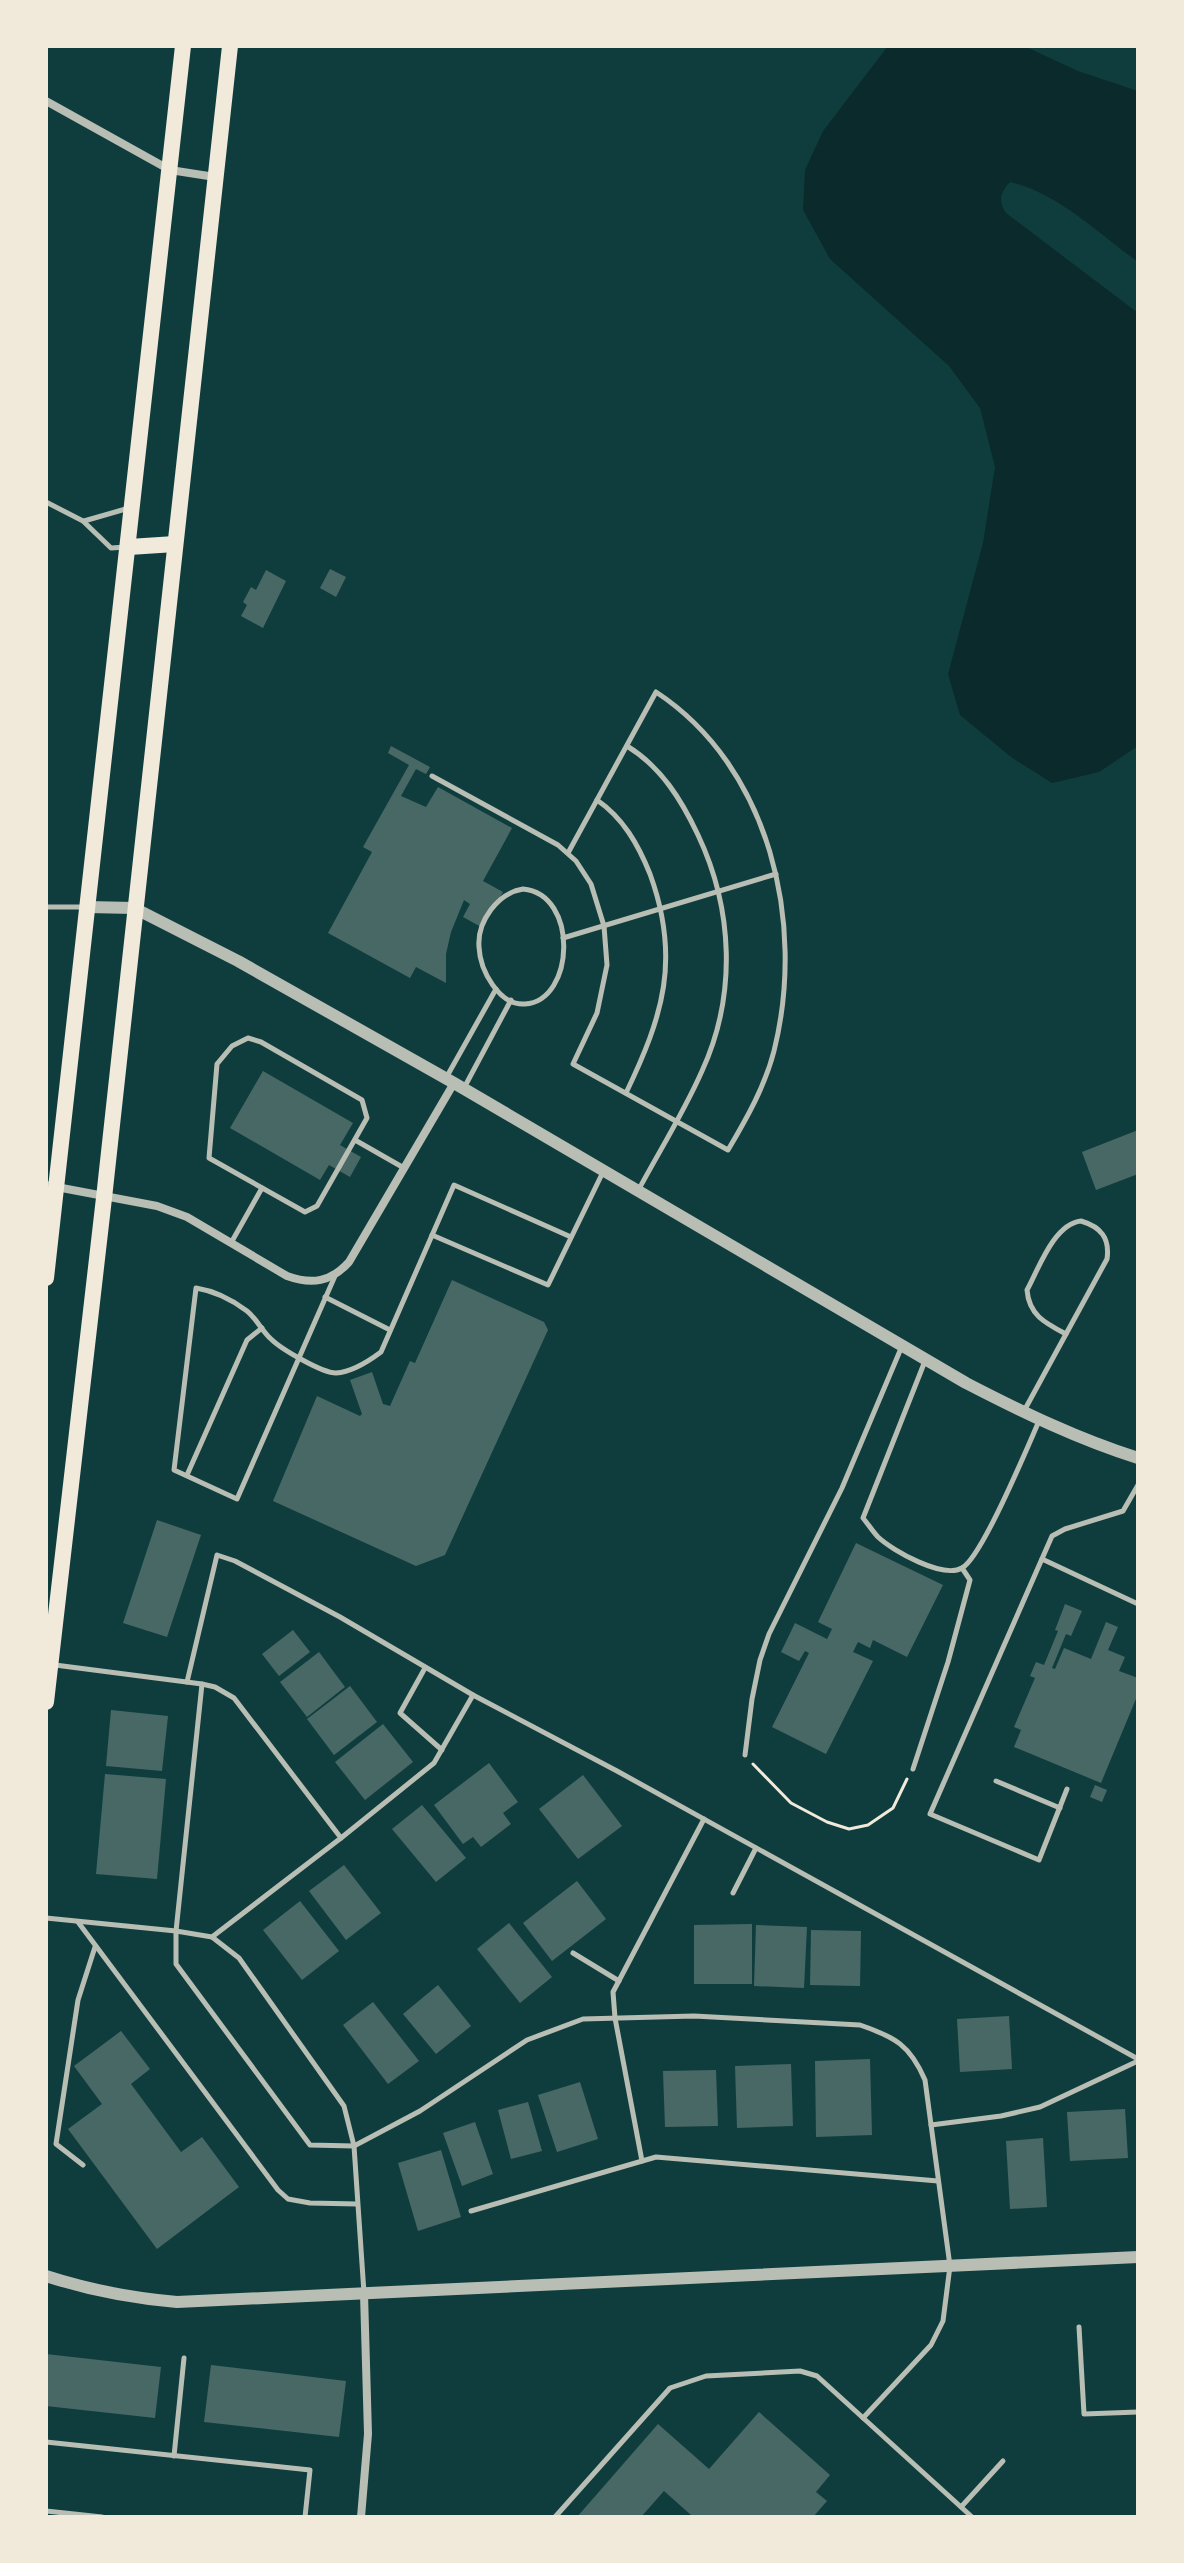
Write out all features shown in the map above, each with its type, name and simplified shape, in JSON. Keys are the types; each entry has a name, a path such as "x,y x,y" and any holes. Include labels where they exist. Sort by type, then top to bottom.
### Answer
{"main road":[{"path":"46,1278 51,1187 129,547 183,46"},
{"path":"46,1702 54,1571 104,1198 230,46"},
{"path":"129,547 175,544"}],"street":[{"path":"46,101 170,170 215,177"},
{"path":"87,907 134,908 238,961 1023,1413 1097,1445 1138,1458"},
{"path":"51,1187 157,1206 187,1217 287,1276 303,1281 319,1281 336,1274 349,1262 454,1083"},
{"path":"46,2276 86,2289 177,2302 1138,2257"},
{"path":"361,2517 368,2434 364,2294"}],"lane":[{"path":"46,502 83,521 111,548 129,547"},
{"path":"83,521 132,507"},
{"path":"432,776 558,845 568,853 591,884 604,926 607,965 597,1013 573,1064 728,1150 763,1082 773,1052 784,989 786,956 776,874 770,847 753,808 715,743 693,720 656,692 568,853"},
{"path":"627,746 660,772 678,797 703,845 716,875 727,943 725,993 712,1045 702,1071 638,1191"},
{"path":"597,800 611,810 637,844 655,887 667,952 659,1012 647,1051 626,1093"},
{"path":"563,938 776,874"},
{"path":"523,889 532,890 547,899 563,927 563,938 562,964 549,991 537,1001 523,1005 496,989 481,961 478,946 490,911 502,896 523,889"},
{"path":"46,907 87,907"},
{"path":"454,1083 496,989"},
{"path":"454,1083 511,1000"},
{"path":"248,1038 261,1042 362,1100 367,1118 317,1206 305,1212 262,1188 209,1158 217,1064 232,1046 248,1038"},
{"path":"355,1140 404,1168"},
{"path":"432,1235 548,1285 604,1172"},
{"path":"336,1274 325,1297 299,1358 237,1499 174,1470 196,1288 215,1291 249,1312 272,1340 299,1358 332,1373 339,1373 367,1362 381,1352 454,1185 571,1237"},
{"path":"231,1243 262,1188"},
{"path":"1023,1413 1107,1259 1109,1248 1102,1232 1081,1221 1068,1225 1057,1236 1027,1290 1038,1318 1066,1334"},
{"path":"325,1297 390,1330"},
{"path":"187,1475 247,1340 262,1328"},
{"path":"745,1755 752,1699 769,1634 842,1488 902,1345"},
{"path":"926,1359 863,1518 879,1537 898,1552 941,1571 962,1568 993,1521 1039,1420"},
{"path":"1067,1789 1039,1860 930,1814 1052,1536 1123,1511 1138,1485"},
{"path":"187,1682 217,1555 235,1561 340,1617 473,1695 704,1819 1138,2060"},
{"path":"1042,1559 1138,1604"},
{"path":"913,1769 948,1662 970,1580 962,1568"},
{"path":"50,1664 202,1684 215,1687 234,1698 341,1838"},
{"path":"425,1668 400,1713 442,1750"},
{"path":"202,1684 176,1931 176,1964 310,2145 354,2146 420,2111 527,2040 583,2019 694,2016 860,2025 902,2044 915,2058 925,2080 950,2266 943,2321 931,2345 863,2418"},
{"path":"212,1937 434,1763 473,1695"},
{"path":"996,1781 1060,1808"},
{"path":"642,2161 615,2018 613,1992 704,1819"},
{"path":"733,1893 756,1848"},
{"path":"46,1918 212,1937 239,1958 344,2106 354,2146 364,2294"},
{"path":"77,1921 278,2190 288,2199 310,2203 357,2204"},
{"path":"83,2165 56,2144 78,2000 96,1946"},
{"path":"573,1953 619,1981"},
{"path":"931,2125 1001,2116 1040,2107 1138,2060"},
{"path":"471,2211 656,2157 938,2181"},
{"path":"1079,2327 1084,2414 1138,2412"},
{"path":"174,2456 184,2358"},
{"path":"555,2517 670,2388 706,2376 800,2371 817,2376 972,2517"},
{"path":"46,2442 310,2470 305,2517"},
{"path":"961,2507 1003,2461"},
{"path":"46,2511 102,2517"}],"path":[{"path":"745,1755 791,1803 827,1822 849,1829 868,1825 893,1808 913,1769"}],"water":[{"path":"888,46 1024,46 1078,71 1138,91 1138,262 1044,194 1010,182 1001,197 1006,213 1138,313 1138,746 1099,772 1052,783 1011,757 960,715 948,674 983,543 995,467 980,408 949,366 830,259 803,210 805,170 823,131"}],"building":[{"path":"330,569 346,577 336,597 320,588"},
{"path":"266,570 286,581 263,628 241,616 247,605 243,602 251,587 256,590"},
{"path":"391,746 430,767 426,774 416,769 401,796 426,807 438,787 512,828 483,881 503,892 483,928 463,917 470,904 464,900 446,954 446,983 416,967 410,978 328,933 372,852 363,847 409,765 388,753"},
{"path":"263,1071 353,1123 340,1145 361,1157 350,1177 329,1165 320,1180 230,1128"},
{"path":"1138,1130 1138,1174 1096,1190 1082,1152"},
{"path":"452,1280 544,1322 548,1330 445,1555 416,1566 273,1501 317,1396 360,1416 362,1414 350,1380 372,1372 383,1404 390,1406 410,1361 415,1363"},
{"path":"157,1520 201,1535 167,1637 123,1623"},
{"path":"856,1543 943,1585 907,1657 873,1640 870,1648 858,1642 853,1652 873,1661 826,1754 772,1727 809,1653 805,1651 799,1661 781,1652 795,1623 827,1639 832,1629 818,1622"},
{"path":"1065,1604 1082,1611 1071,1636 1066,1634 1052,1668 1055,1669 1064,1648 1091,1659 1106,1622 1118,1627 1108,1650 1125,1657 1119,1671 1138,1678 1138,1694 1101,1783 1014,1747 1021,1730 1014,1727 1035,1678 1030,1676 1036,1662 1044,1665"},
{"path":"293,1630 310,1652 279,1676 262,1654"},
{"path":"319,1652 345,1687 307,1717 280,1682"},
{"path":"350,1686 377,1722 334,1755 307,1719"},
{"path":"111,1710 168,1716 162,1771 106,1766"},
{"path":"383,1724 413,1762 365,1800 335,1762"},
{"path":"489,1763 518,1802 503,1813 511,1824 481,1847 473,1837 463,1844 434,1805"},
{"path":"105,1774 166,1779 157,1879 96,1874"},
{"path":"583,1775 622,1826 578,1859 539,1809"},
{"path":"1095,1785 1107,1790 1102,1802 1090,1797"},
{"path":"422,1805 466,1858 436,1882 392,1829"},
{"path":"344,1865 381,1913 346,1940 309,1891"},
{"path":"577,1881 606,1919 552,1961 523,1923"},
{"path":"300,1901 339,1951 302,1980 263,1930"},
{"path":"509,1923 552,1977 520,2003 477,1949"},
{"path":"752,1924 752,1984 694,1984 694,1925"},
{"path":"756,1925 807,1927 804,1988 754,1986"},
{"path":"811,1930 861,1931 860,1986 810,1985"},
{"path":"438,1985 471,2026 436,2054 403,2014"},
{"path":"373,2002 419,2061 388,2084 343,2025"},
{"path":"1009,2016 1012,2069 960,2072 957,2019"},
{"path":"121,2031 150,2069 131,2084 181,2152 202,2137 239,2187 157,2249 68,2129 102,2104 74,2066"},
{"path":"870,2059 872,2135 816,2137 815,2061"},
{"path":"791,2064 793,2126 737,2128 735,2066"},
{"path":"716,2070 718,2126 665,2127 663,2071"},
{"path":"580,2082 598,2139 557,2152 538,2095"},
{"path":"528,2102 542,2151 511,2159 498,2110"},
{"path":"1125,2109 1128,2158 1070,2161 1067,2112"},
{"path":"475,2122 493,2174 462,2186 443,2133"},
{"path":"1043,2138 1047,2207 1010,2209 1006,2141"},
{"path":"441,2150 461,2217 418,2231 398,2163"},
{"path":"46,2354 161,2367 155,2418 46,2406"},
{"path":"211,2365 346,2381 339,2437 204,2422"},
{"path":"759,2412 830,2475 816,2492 827,2501 813,2517 689,2517 691,2515 664,2491 641,2517 577,2517 658,2424 709,2469"}]}
